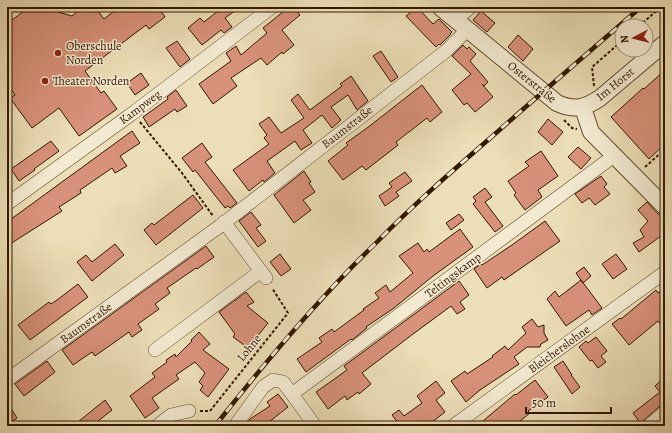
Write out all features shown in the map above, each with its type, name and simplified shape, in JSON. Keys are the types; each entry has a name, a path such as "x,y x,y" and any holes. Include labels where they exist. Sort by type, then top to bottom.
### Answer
{"street":[{"name":"Kampweg","path":"7,204 133,113 272,7"},
{"name":"Osterstraße","path":"440,7 556,103 569,108 583,108"},
{"name":"Baumstraße","path":"7,380 222,224 446,51 471,7"},
{"name":"Im Horst","path":"583,108 600,98 665,43"},
{"path":"583,108 591,132 665,207"},
{"name":"Teltingskamp","path":"292,394 607,161 613,154"},
{"path":"155,350 263,275 222,224"},
{"name":"Bleicherslohne","path":"453,426 665,272"},
{"path":"235,426 264,387 273,380 283,382 315,426"},
{"path":"158,426 171,415 189,411"},
{"path":"649,426 665,412"}],"path":[{"path":"648,18 661,7"},
{"path":"600,98 594,89 592,67 614,48"},
{"path":"133,113 222,224"},
{"path":"645,167 665,149"},
{"name":"Lohne","path":"189,411 210,411 288,313 263,275"}],"building":[{"name":"Oberschule Norden","path":"29,7 56,7 55,11 72,16 82,7 95,7 104,19 119,7 158,7 165,17 149,29 146,25 85,71 101,93 104,91 117,109 79,136 59,108 32,128 10,98 15,95 7,83 7,24"},
{"path":"223,7 240,7 225,18 232,27 224,33 221,30 202,45 188,28 200,18 204,22"},
{"path":"281,7 294,7 300,15 282,30 294,45 283,54 282,52 267,65 261,58 231,78 237,86 213,104 199,84 231,61 226,53 236,46 241,55 267,33 263,28 284,11"},
{"path":"417,7 433,24 439,19 452,32 440,45 439,44 436,47 406,16"},
{"path":"481,11 495,23 487,32 473,20"},
{"path":"518,35 533,49 523,61 508,47"},
{"path":"177,41 190,59 180,67 166,48"},
{"path":"463,45 467,49 469,47 476,54 470,61 488,82 484,86 482,84 493,97 475,112 467,103 464,105 452,90 471,74 452,56"},
{"path":"381,51 398,77 391,82 373,56"},
{"path":"665,70 665,144 649,159 611,117"},
{"path":"141,73 149,85 135,95 127,83"},
{"path":"351,76 368,101 357,110 348,95 331,107 341,120 332,128 322,115 303,130 312,143 301,150 295,141 267,161 275,173 249,191 233,170 269,144 264,138 267,135 259,124 269,117 281,133 304,118 291,100 298,94 310,110 342,86 340,84"},
{"path":"422,85 442,112 430,122 427,118 396,142 398,145 366,170 362,166 343,180 328,161 348,145 346,143"},
{"path":"176,90 187,106 177,112 175,109 149,127 143,117 168,99 167,97"},
{"path":"548,119 563,132 552,145 538,132"},
{"path":"132,131 140,143 120,156 127,166 115,173 112,168 80,190 81,193 59,207 62,211 7,246 7,222"},
{"path":"51,141 59,151 19,181 11,169"},
{"path":"202,143 212,157 205,162 237,203 230,208 228,206 225,208 195,170 193,172 182,158"},
{"path":"578,147 591,158 581,169 568,157"},
{"path":"541,151 558,176 538,190 542,197 525,210 514,195 516,193 508,181 529,166 525,162"},
{"path":"304,171 315,192 303,200 311,210 294,223 274,195"},
{"path":"405,172 412,181 396,192 399,196 385,206 379,196 392,187 389,183"},
{"path":"601,176 607,184 604,187 610,194 595,205 589,198 582,203 575,194"},
{"path":"485,188 492,197 485,202 503,226 495,232 473,204 476,201 473,197"},
{"path":"193,195 203,208 156,245 144,230 152,223 154,225"},
{"path":"647,202 658,214 665,218 665,233 639,252 633,243 644,237 640,230 648,221 638,210"},
{"path":"251,212 261,225 256,228 266,241 258,247 239,221"},
{"path":"459,214 464,220 451,230 446,223"},
{"path":"545,221 560,241 504,280 502,277 487,288 474,269 512,245"},
{"path":"460,229 473,247 433,276 394,308 366,327 367,328 352,340 351,339 306,372 297,359 322,342 319,338 332,329 334,332 364,310 363,309 379,298 375,293 386,285 390,292 413,273 399,256 418,243 424,252 427,249 429,252"},
{"path":"115,244 124,255 92,281 77,262 86,255 92,262"},
{"path":"206,246 214,257 167,288 170,293 155,304 159,309 138,324 142,330 132,337 129,332 95,356 92,352 73,365 62,350"},
{"path":"280,254 291,269 281,276 270,262"},
{"path":"616,254 627,269 613,279 602,264"},
{"path":"584,267 591,276 583,283 576,273"},
{"path":"581,280 602,308 592,315 589,310 566,326 547,299 555,291 559,297"},
{"path":"459,281 469,295 460,302 465,309 457,314 451,306 362,373 371,384 359,394 358,392 347,400 345,396 328,409 316,392 347,370 344,366"},
{"path":"78,284 88,297 30,340 18,325 49,302 51,304"},
{"path":"665,288 665,330 658,321 629,345 612,324 620,318 621,319 656,290 658,293"},
{"path":"246,292 254,302 247,306 268,323 248,348 233,337 235,334 219,312"},
{"path":"532,319 538,327 544,325 544,333 548,340 541,344 540,347 527,347 514,357 519,364 480,390 466,402 451,381 465,371 467,374 493,357 492,356 505,346 508,350 526,333 522,327"},
{"path":"199,332 210,344 203,350 229,369 208,397 200,390 203,386 199,382 205,373 195,362 176,375 179,379 152,398 159,408 145,418 130,396 155,377 152,373 175,354 176,357"},
{"path":"596,337 607,351 601,356 606,362 598,368 592,360 590,361 579,347 586,341 588,343"},
{"path":"47,361 55,372 24,396 15,384"},
{"path":"563,361 580,387 572,394 554,367"},
{"path":"665,377 665,404 660,406 641,424 633,413 660,392 655,386"},
{"path":"535,380 548,397 528,411 530,413 514,426 477,426 515,394 516,395"},
{"path":"436,381 445,393 436,400 445,412 427,426 403,426 400,422 398,423 392,415 399,410 404,416 422,403 417,396"},
{"path":"278,394 288,407 264,426 245,426 250,419 270,406 267,402"},
{"path":"105,400 112,410 92,426 73,426"},
{"path":"7,402 17,418 7,424"}],"railway":[{"path":"215,426 273,354 313,308 390,229 445,177 641,7"}],"place":[{"name":"Oberschule Norden","path":"58,53"},
{"name":"Theater Norden","path":"45,81"}]}
